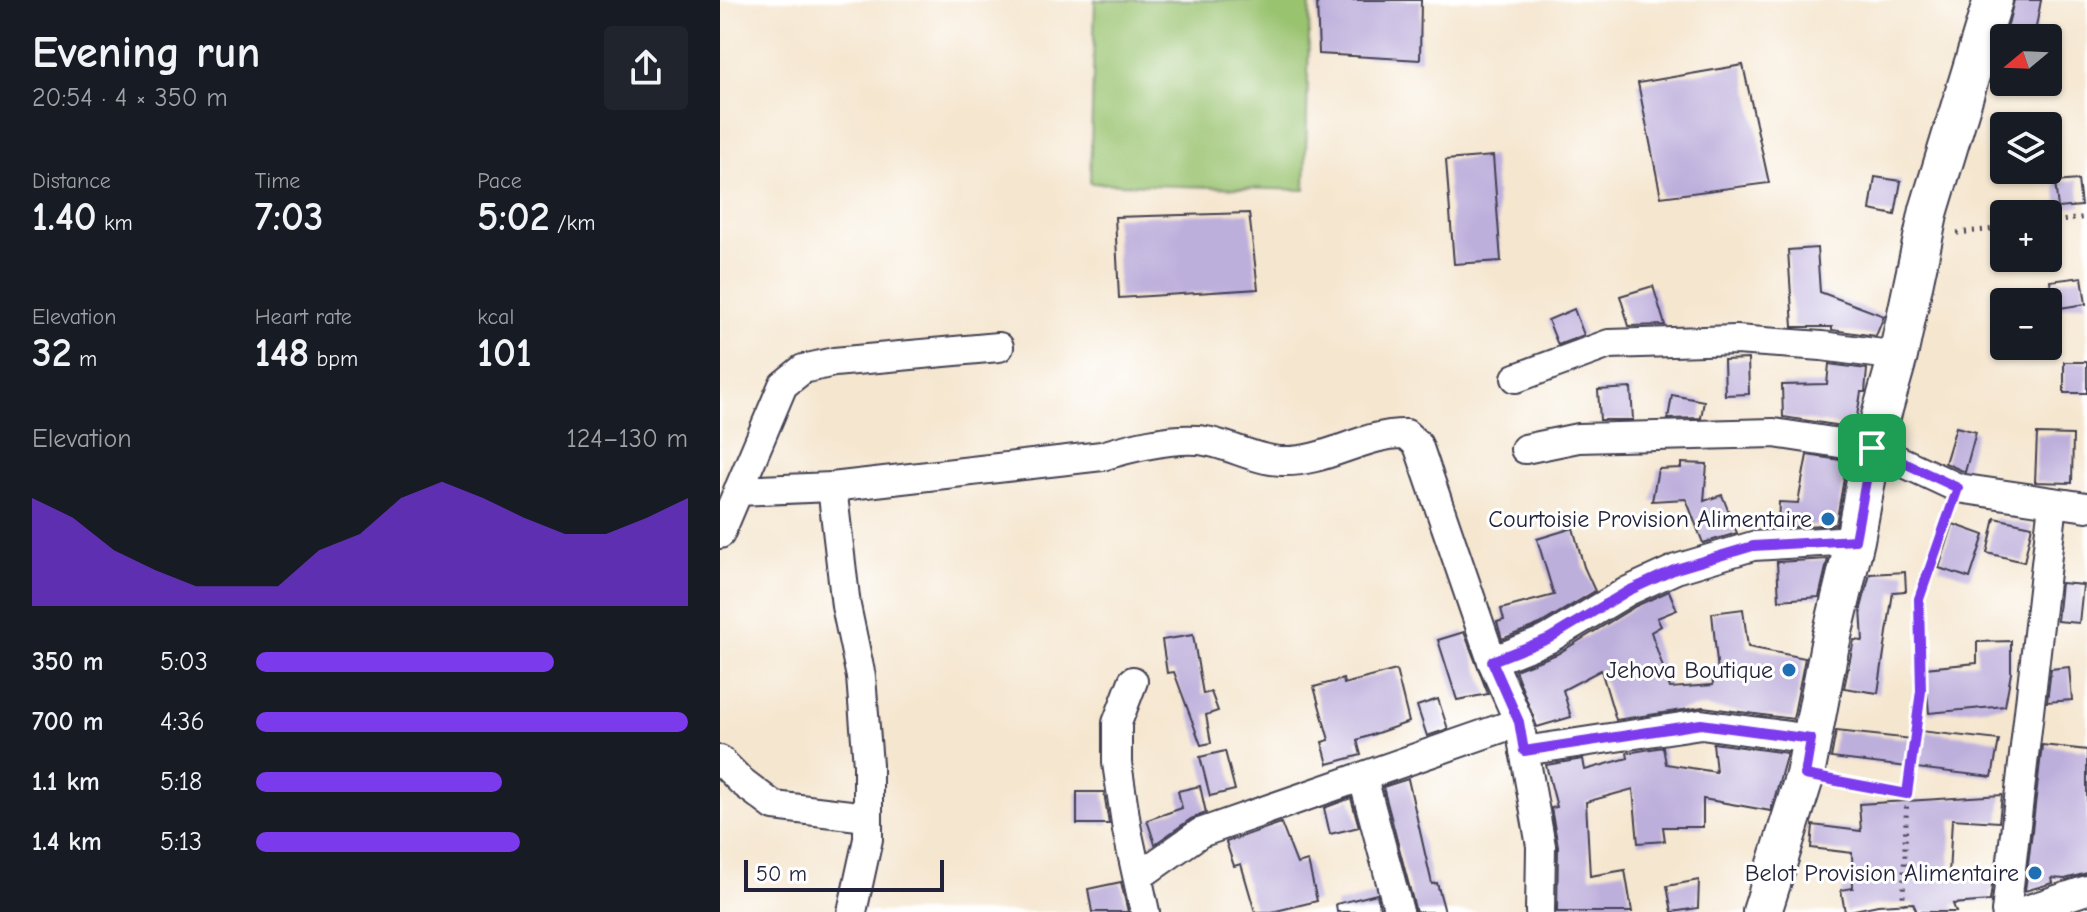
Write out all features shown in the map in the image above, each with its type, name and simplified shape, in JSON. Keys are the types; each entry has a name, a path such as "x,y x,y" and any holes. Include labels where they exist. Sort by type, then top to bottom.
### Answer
{"street":[{"path":"1762,912 1808,757 1872,448 1898,356 1929,210 1993,0"},
{"path":"1516,378 1609,344 1736,340 1822,346 1898,356"},
{"path":"720,534 783,385 803,369 834,362 999,347"},
{"path":"1525,449 1578,438 1774,433 1872,448 1958,488 2087,507"},
{"path":"738,491 832,487 1102,456 1134,446 1199,440 1281,461 1323,457 1387,434 1406,434 1418,445 1492,661 1519,722 1541,846 1540,912"},
{"path":"832,487 846,606 861,677 868,765 868,839 852,912"},
{"path":"2006,912 2053,503"},
{"path":"1492,661 1548,639 1628,591 1676,569 1753,546 1855,540"},
{"path":"1133,681 1117,723 1117,763 1127,830 1145,912"},
{"path":"1139,876 1200,833 1519,722"},
{"path":"1524,751 1701,724 1808,757"},
{"path":"720,760 774,806 867,817"},
{"path":"1363,778 1399,912"},
{"path":"2020,912 2087,890"}],"path":[{"path":"2062,221 2087,217"},
{"path":"1924,237 1990,230"},
{"path":"1907,912 1903,897 1907,794 1921,691 1919,599 1958,488"},
{"path":"1808,757 1907,794"}],"green space":[{"path":"1095,0 1310,0 1305,190 1090,183"}],"building":[{"path":"1317,0 1421,0 1420,60 1319,54"},
{"path":"2014,0 2041,0 2037,24 2008,24"},
{"path":"1743,65 1769,183 1661,197 1638,83"},
{"path":"1493,156 1501,261 1454,264 1446,160"},
{"path":"1875,177 1901,181 1895,215 1870,210"},
{"path":"2078,180 2081,206 2062,208 2062,200 2057,200 2055,184 2062,184 2062,181"},
{"path":"1249,213 1258,289 1119,298 1115,217"},
{"path":"1817,248 1820,292 1884,316 1876,336 1832,330 1832,327 1793,327 1788,250"},
{"path":"2082,277 2086,304 2062,308 2062,288 2051,288 2050,281"},
{"path":"1653,286 1665,325 1629,326 1620,296"},
{"path":"1574,309 1584,335 1558,345 1548,320"},
{"path":"1748,359 1749,394 1725,395 1724,360"},
{"path":"2064,362 2087,362 2087,393 2064,393"},
{"path":"1829,364 1867,369 1865,392 1861,392 1855,428 1783,417 1782,385 1827,384"},
{"path":"1631,388 1633,420 1600,420 1598,390"},
{"path":"1672,395 1704,401 1701,418 1668,419"},
{"path":"1956,427 1976,432 1965,472 1945,463"},
{"path":"2037,434 2073,435 2072,483 2035,482"},
{"path":"1807,455 1847,461 1836,524 1778,528 1779,502 1798,503"},
{"path":"1681,463 1707,464 1704,501 1722,495 1737,533 1703,543 1686,499 1652,501 1658,469 1681,468"},
{"path":"1995,518 2032,526 2024,562 1987,553"},
{"path":"1953,524 1984,535 1970,578 1939,568"},
{"path":"1573,528 1584,567 1595,591 1540,624 1502,639 1497,622 1504,620 1501,609 1554,595 1537,539"},
{"path":"1828,559 1819,597 1779,600 1777,562"},
{"path":"1905,572 1906,591 1893,592 1878,693 1844,688 1854,640 1863,641 1861,608 1870,574"},
{"path":"2061,583 2083,585 2079,623 2057,621"},
{"path":"1669,591 1677,610 1657,618 1661,626 1651,632 1670,688 1713,685 1712,672 1718,672 1712,613 1743,609 1748,647 1805,658 1793,719 1703,707 1616,720 1601,670 1563,690 1571,717 1537,727 1515,670 1557,654 1636,606"},
{"path":"1464,632 1488,694 1457,700 1438,640"},
{"path":"1193,635 1203,694 1211,692 1218,711 1206,715 1211,743 1201,745 1174,672 1167,673 1162,640"},
{"path":"2011,641 2011,673 2005,706 1929,713 1925,668 1977,663 1977,642"},
{"path":"2069,667 2072,700 2047,702 2051,669"},
{"path":"1396,670 1409,722 1357,740 1361,755 1328,764 1322,742 1329,740 1314,687 1343,679 1344,684"},
{"path":"1438,699 1448,729 1427,736 1417,706"},
{"path":"1836,731 1921,740 1921,731 1999,740 1992,777 1831,758"},
{"path":"1713,743 1787,753 1771,811 1703,799 1703,827 1663,827 1665,841 1638,843 1633,789 1586,802 1590,876 1625,870 1632,912 1557,912 1558,846 1551,808 1557,807 1546,765 1583,759 1585,770 1628,758 1627,753 1663,747 1666,764 1716,772"},
{"path":"2042,745 2087,750 2087,873 2065,879 2052,878 2053,883 2025,891"},
{"path":"1225,751 1235,790 1210,796 1200,757"},
{"path":"1408,779 1432,884 1437,883 1445,912 1416,912 1383,787"},
{"path":"1200,786 1206,813 1191,819 1155,844 1147,820 1182,808 1178,791"},
{"path":"1077,792 1104,792 1109,824 1077,824"},
{"path":"2002,795 1999,822 1952,819 1949,875 1994,871 1990,901 1953,904 1956,912 1917,912 1913,903 1878,905 1845,912 1841,890 1853,888 1852,853 1811,848 1813,825 1861,831 1859,804"},
{"path":"1351,798 1359,827 1330,834 1324,808"},
{"path":"1281,823 1297,864 1308,861 1317,901 1272,912 1255,912 1241,864 1234,866 1226,842"},
{"path":"1699,880 1698,908 1672,912 1667,886"},
{"path":"1121,882 1128,912 1092,912 1088,889"},
{"path":"1377,894 1381,912 1337,912 1336,904"}],"place":[{"name":"Courtoisie Provision Alimentaire","path":"1828,519"},
{"name":"Jehova Boutique","path":"1789,670"},
{"name":"Belot Provision Alimentaire","path":"2035,873"}],"route":[{"path":"1872,448 1958,488 1919,599 1921,691 1907,794 1805,775 1811,739 1701,724 1524,751 1519,722 1492,661 1548,639 1628,591 1676,569 1753,546 1855,540 1872,448"}]}
